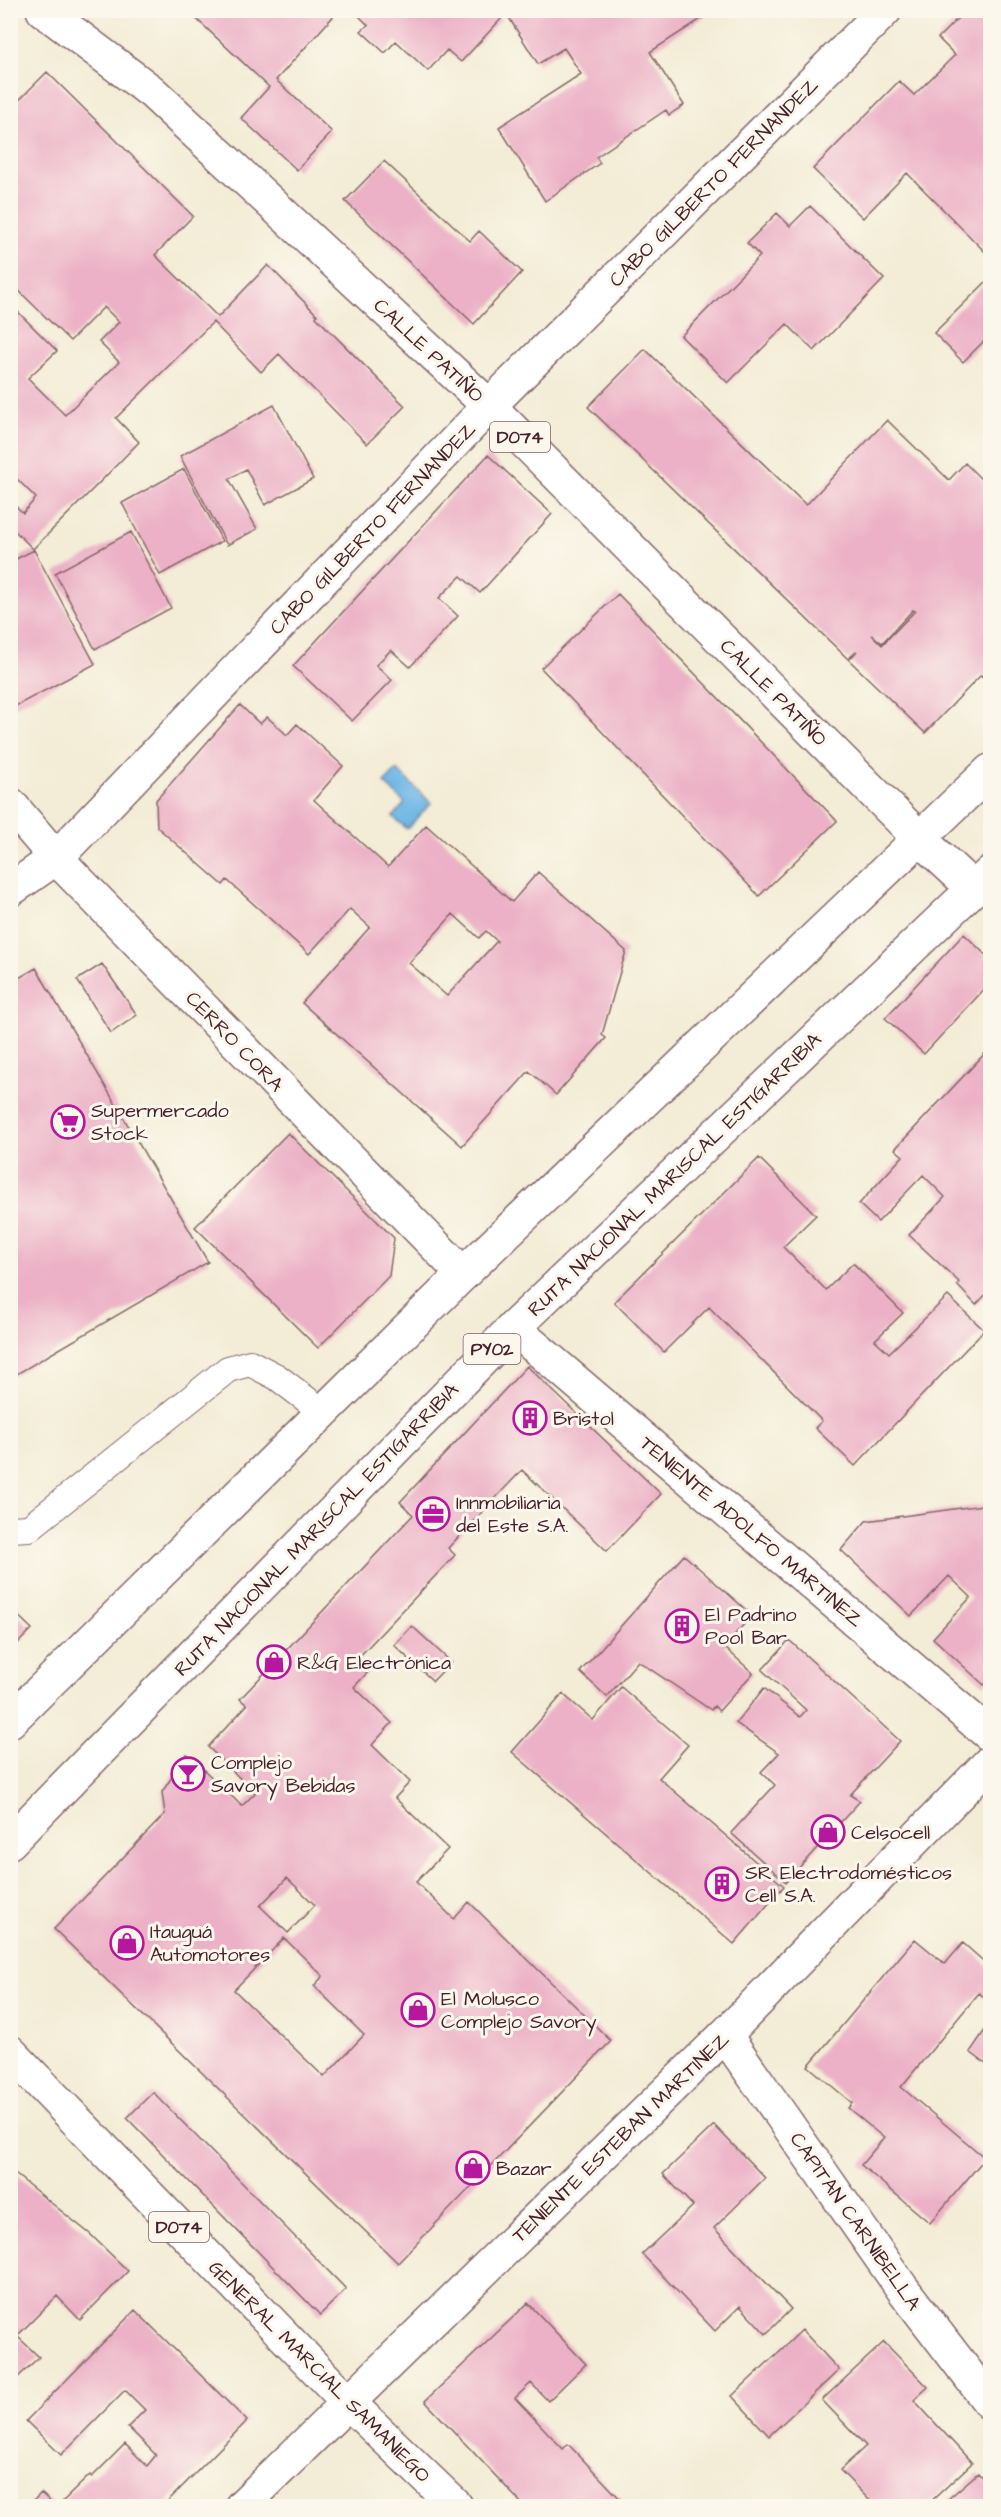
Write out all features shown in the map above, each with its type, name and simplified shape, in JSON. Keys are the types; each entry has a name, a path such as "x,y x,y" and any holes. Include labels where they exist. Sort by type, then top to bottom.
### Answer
{"main road":[{"name":"CALLE PATIÑO","path":"43,10 152,92 489,406 920,839 985,888"},
{"name":"CABO GILBERTO FERNANDEZ","path":"10,890 56,858 489,406 885,10"},
{"path":"10,1721 463,1274 990,771"},
{"name":"CERRO CORA","path":"10,804 56,858 463,1274"},
{"name":"RUTA NACIONAL MARISCAL ESTIGARRIBIA","path":"10,1842 513,1328 985,888"},
{"name":"TENIENTE ADOLFO MARTINEZ","path":"513,1328 990,1735"},
{"name":"TENIENTE ESTEBAN MARTINEZ","path":"242,2506 725,2035 990,1762"},
{"name":"CAPITAN CARNIBELLA","path":"725,2035 902,2288 990,2403"},
{"name":"GENERAL MARCIAL SAMANIEGO","path":"10,2052 348,2402 456,2506"}],"lane":[{"path":"10,1529 29,1528 228,1369 250,1363 277,1377 323,1412"}],"water":[{"path":"397,770 431,803 407,829 393,817 405,803 384,783"}],"building":[{"path":"187,10 339,10 276,80 332,132 297,170 241,118 269,87"},
{"path":"353,10 491,10 501,19 461,62 447,50 428,71 396,41 385,53 361,31 368,25"},
{"path":"504,10 715,10 650,52 684,105 669,115 666,110 596,157 600,163 545,201 499,127 581,74 564,48 538,64"},
{"path":"966,10 990,10 990,257 907,173 863,218 813,169 899,81 914,95 955,55 938,38"},
{"path":"47,72 193,216 155,255 218,317 268,265 317,315 316,317 405,406 367,444 279,354 261,372 213,322 116,418 139,442 102,480 33,549 10,526 10,501 23,513 36,498 10,472 10,304 57,351 28,378 65,415 119,362 99,342 119,322 104,307 70,341 10,282 10,251 15,247 10,243 10,109"},
{"path":"384,161 470,241 479,231 522,272 474,324 345,201"},
{"path":"810,206 884,279 814,351 787,324 728,383 681,336 760,256 747,243 777,213 790,226"},
{"path":"990,278 990,335 963,362 934,333"},
{"path":"645,349 806,505 887,420 949,480 965,463 990,488 990,680 988,682 981,675 925,733 849,660 857,651 848,659 588,407","holes":["913,610 915,611 882,645 872,635 882,643"]},
{"path":"274,405 313,479 265,505 246,469 229,479 257,529 227,545 180,456"},
{"path":"488,455 552,514 480,593 461,576 439,598 458,616 410,667 391,650 376,665 392,680 352,721 293,666"},
{"path":"184,469 222,541 160,575 122,503"},
{"path":"131,532 171,608 95,649 55,573"},
{"path":"34,550 95,664 10,709 10,562"},
{"path":"618,594 837,821 759,896 541,668"},
{"path":"240,705 260,724 267,717 287,735 297,724 343,766 314,800 388,867 426,825 512,902 538,872 626,951 602,1035 606,1038 556,1095 529,1071 462,1146 302,1003 370,927 350,909 309,954 227,880 223,885 157,827 156,800","holes":["453,914 479,938 486,931 497,941 447,996 409,963"]},
{"path":"964,934 990,959 990,983 924,1054 885,1018"},
{"path":"102,964 137,1015 111,1033 77,980"},
{"name":"Supermercado Stock","path":"36,968 208,1262 10,1378 10,983"},
{"path":"990,1048 990,1290 976,1305 957,1285 959,1282 909,1235 945,1197 923,1175 878,1222 859,1204 903,1156 895,1149"},
{"path":"288,1133 394,1238 389,1276 318,1348 195,1227"},
{"path":"759,1158 816,1215 783,1247 826,1290 853,1263 903,1313 875,1340 889,1353 948,1296 984,1330 855,1466 815,1428 822,1421 709,1307 664,1352 614,1302"},
{"path":"527,1366 661,1494 607,1551 522,1470 448,1548 455,1555 356,1660 368,1672 354,1687 392,1723 372,1745 410,1782 395,1798 448,1849 416,1882 454,1919 469,1902 611,2041 398,2263 54,1929 165,1814 162,1792 187,1754 242,1806 255,1793 208,1747 247,1705 240,1699 413,1515 400,1502","holes":["287,1878 315,1905 288,1933 260,1906","284,1938 323,1976 314,1986 364,2035 324,2077 234,1990"]},
{"path":"990,1504 990,1679 984,1685 933,1638 971,1597 949,1576 911,1616 841,1550 866,1521"},
{"name":"El Padrino Pool Bar","path":"684,1555 752,1615 724,1647 753,1673 719,1711 714,1706 711,1710 638,1661 607,1697 580,1672"},
{"path":"10,1608 32,1629 10,1651"},
{"path":"412,1626 451,1662 433,1681 394,1645"},
{"path":"789,1640 900,1741 850,1795 860,1801 786,1882 731,1833 775,1785 761,1772 779,1753 736,1723 764,1688 800,1717 806,1710 762,1670"},
{"path":"621,1687 688,1745 659,1778 784,1886 734,1944 512,1752 563,1694 593,1720"},
{"path":"915,1939 945,1964 963,1943 990,1967 990,2002 979,1993 901,2087 985,2158 930,2223 861,2165 884,2138 848,2108 852,2103 808,2066"},
{"path":"990,2023 990,2067 970,2052"},
{"path":"153,2092 346,2289 320,2315 127,2118"},
{"path":"714,2125 765,2178 714,2228 791,2309 766,2334 740,2306 715,2331 642,2254 693,2206 663,2174"},
{"path":"10,2170 90,2234 128,2271 80,2320 57,2296 17,2336 39,2357 17,2378 10,2372"},
{"path":"528,2303 586,2364 548,2401 531,2383 515,2398 563,2449 568,2444 627,2506 524,2506 425,2401"},
{"path":"135,2310 247,2421 163,2506 58,2506 90,2475 92,2477 125,2444 147,2466 156,2455 128,2427 145,2410 125,2390 61,2455 26,2421"},
{"path":"802,2330 839,2370 769,2436 732,2396"},
{"path":"884,2342 928,2387 914,2400 972,2463 926,2506 875,2506 840,2470 866,2446 822,2400"},
{"path":"978,2473 990,2487 990,2506 940,2506"},
{"path":"41,2493 55,2506 28,2506"}],"place":[{"name":"Supermercado Stock","path":"68,1122"},
{"name":"Bristol","path":"530,1418"},
{"name":"Innmobiliaria del Este S.A.","path":"433,1514"},
{"name":"El Padrino Pool Bar","path":"682,1626"},
{"name":"R&G Electrónica","path":"274,1662"},
{"name":"Complejo Savory Bebidas","path":"188,1774"},
{"name":"Celsocell","path":"828,1832"},
{"name":"SR Electrodomésticos Cell S.A.","path":"722,1884"},
{"name":"Itauguá Automotores","path":"127,1943"},
{"name":"El Molusco Complejo Savory","path":"418,2010"},
{"name":"Bazar","path":"473,2168"}]}
